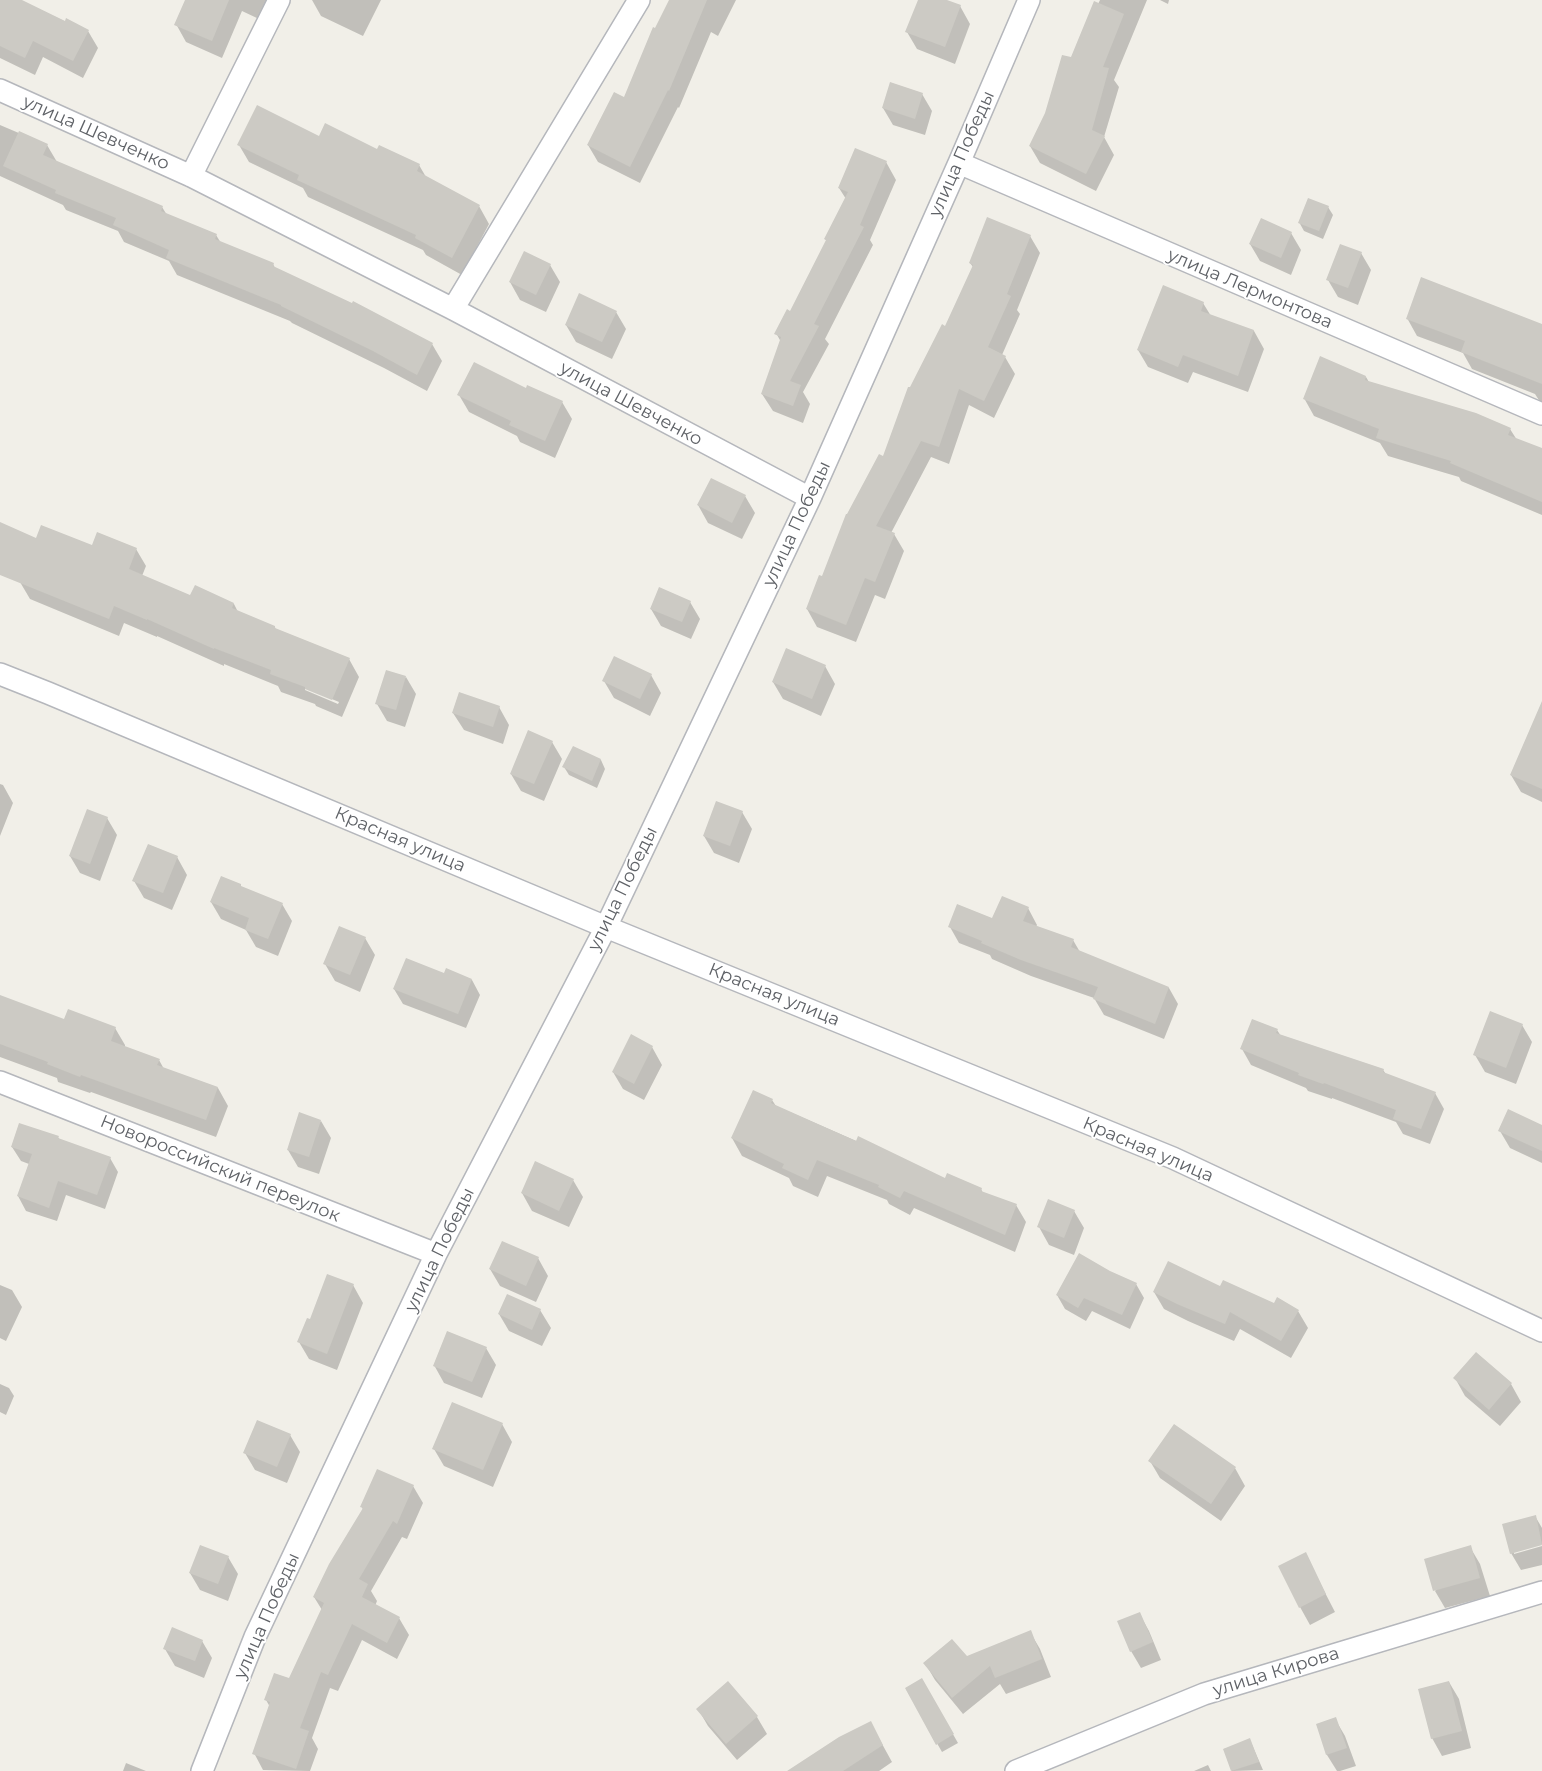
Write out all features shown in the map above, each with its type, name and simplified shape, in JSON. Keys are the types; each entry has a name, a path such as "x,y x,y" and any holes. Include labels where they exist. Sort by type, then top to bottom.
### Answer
{"street":[{"name":"улица Шевченко","path":"191,176 279,0"},
{"path":"452,309 639,0"},
{"name":"улица Победы","path":"202,1771 255,1637 436,1254 606,927 810,498 959,163 1029,0"},
{"name":"улица Шевченко","path":"0,90 191,176 452,309 810,498"},
{"name":"улица Лермонтова","path":"959,163 1542,414"},
{"name":"Красная улица","path":"0,674 57,696 606,927 1173,1158 1542,1330"},
{"name":"Новороссийский переулок","path":"1,1087 436,1254"},
{"name":"улица Кирова","path":"1016,1771 1204,1694 1542,1592"}],"building":[{"path":"0,0 22,0 65,21 66,18 89,30 73,61 33,41 25,58 0,46"},
{"path":"185,0 229,0 212,41 174,25"},
{"path":"669,0 707,0 669,91 630,167 587,145 614,92 624,97 653,27 655,28"},
{"path":"918,0 947,0 961,5 945,47 905,32"},
{"path":"1094,1 1124,14 1103,67 1109,68 1092,130 1105,136 1086,174 1029,146 1045,113 1062,55 1071,57"},
{"path":"890,82 923,93 915,119 882,108"},
{"path":"257,105 319,136 325,123 377,149 379,145 420,164 417,171 480,205 452,258 415,238 416,235 297,180 299,175 237,145"},
{"path":"19,131 48,144 43,155 163,206 161,211 217,234 215,239 274,263 273,266 352,303 353,301 433,343 417,375 281,305 166,258 169,250 113,225 116,218 55,193 56,190 3,166"},
{"path":"855,148 887,161 860,225 864,227 814,324 819,326 790,381 801,385 793,406 761,394 781,337 774,334 787,309 790,311 848,192 838,188"},
{"path":"1308,198 1329,206 1319,231 1298,223"},
{"path":"987,217 1031,235 1007,294 1011,296 988,347 1006,356 984,401 959,389 939,447 921,441 876,526 895,533 875,582 865,578 846,625 806,609 819,575 822,576 846,514 879,454 883,456 908,387 910,387 942,324 945,326 973,265 969,263"},
{"path":"1261,218 1292,232 1281,258 1249,244"},
{"path":"1340,244 1362,252 1348,288 1326,280"},
{"path":"524,251 551,264 536,295 509,282"},
{"path":"1421,277 1542,324 1542,384 1461,352 1465,341 1406,319"},
{"path":"1163,285 1204,302 1201,311 1254,330 1238,376 1183,355 1178,367 1137,350"},
{"path":"579,293 617,311 602,342 565,325"},
{"path":"1320,356 1366,376 1365,380 1476,413 1511,428 1508,435 1542,448 1542,502 1450,463 1451,461 1376,438 1379,429 1303,399"},
{"path":"474,362 526,388 527,385 563,401 545,441 509,425 511,421 457,395"},
{"path":"711,478 746,495 732,523 697,505"},
{"path":"0,522 36,538 41,525 92,545 97,532 137,548 129,569 190,595 195,585 234,603 232,608 275,626 275,628 350,658 332,700 305,689 305,687 270,674 271,670 214,649 114,606 109,619 0,575"},
{"path":"659,587 691,601 682,622 650,609"},
{"path":"786,648 826,665 812,699 772,682"},
{"path":"614,656 652,674 640,699 602,681"},
{"path":"386,670 406,676 396,710 375,704"},
{"path":"459,692 500,706 493,727 452,713"},
{"path":"1542,701 1542,789 1510,775"},
{"path":"528,730 553,741 534,784 510,774"},
{"path":"573,746 601,759 592,781 562,767"},
{"path":"716,801 743,811 730,846 703,836"},
{"path":"87,809 108,817 90,864 69,856"},
{"path":"148,844 178,856 163,893 132,881"},
{"path":"221,876 283,903 268,939 245,930 249,918 210,902"},
{"path":"1002,896 1029,907 1023,921 1074,939 1071,947 1169,987 1155,1024 1093,999 1098,987 1021,960 948,927 957,904 992,918"},
{"path":"339,926 366,937 350,975 323,964"},
{"path":"406,958 444,973 446,968 472,979 458,1014 393,989"},
{"path":"0,995 64,1019 68,1009 116,1027 111,1041 160,1059 157,1065 218,1087 206,1120 81,1075 80,1077 47,1064 48,1062 0,1044"},
{"path":"1490,1011 1523,1024 1506,1068 1473,1055"},
{"path":"1252,1019 1278,1029 1276,1033 1384,1069 1383,1072 1436,1092 1421,1129 1393,1119 1396,1110 1298,1075 1299,1073 1240,1049"},
{"path":"631,1034 653,1046 634,1084 612,1072"},
{"path":"753,1090 773,1099 771,1103 856,1141 858,1136 945,1178 947,1173 982,1188 981,1191 1017,1204 1005,1235 904,1191 900,1198 878,1187 879,1185 817,1160 808,1180 782,1168 784,1164 731,1138"},
{"path":"1508,1109 1542,1125 1542,1151 1498,1131"},
{"path":"299,1112 321,1120 309,1157 287,1150"},
{"path":"19,1123 59,1136 58,1138 111,1157 97,1195 58,1181 49,1208 17,1196 32,1154 11,1147"},
{"path":"535,1161 574,1179 559,1211 521,1193"},
{"path":"1048,1199 1075,1210 1064,1238 1037,1227"},
{"path":"502,1241 539,1257 526,1286 489,1269"},
{"path":"1079,1253 1110,1271 1137,1283 1122,1315 1084,1298 1078,1308 1056,1295"},
{"path":"1168,1261 1220,1286 1223,1280 1274,1303 1277,1297 1299,1310 1281,1341 1230,1312 1225,1324 1153,1292"},
{"path":"327,1274 354,1284 327,1354 297,1342 307,1318 310,1319"},
{"path":"507,1294 541,1309 532,1330 498,1314"},
{"path":"447,1331 487,1347 472,1382 433,1366"},
{"path":"1476,1352 1512,1383 1489,1410 1453,1378"},
{"path":"452,1402 503,1423 483,1470 432,1449"},
{"path":"257,1420 291,1434 277,1467 243,1453"},
{"path":"1174,1424 1236,1467 1211,1504 1148,1461"},
{"path":"377,1469 414,1485 397,1524 393,1521 359,1579 368,1584 362,1597 400,1617 387,1643 352,1624 328,1675 321,1672 300,1728 309,1731 296,1769 252,1754 270,1702 264,1700 274,1673 289,1678 324,1603 313,1597 329,1564 363,1508 360,1507"},
{"path":"1536,1515 1542,1545 1510,1554 1502,1524"},
{"path":"200,1545 229,1556 218,1584 189,1573"},
{"path":"1471,1545 1480,1578 1433,1591 1424,1559"},
{"path":"1306,1552 1326,1594 1299,1608 1278,1566"},
{"path":"1140,1612 1153,1642 1130,1652 1117,1621"},
{"path":"172,1627 203,1640 195,1661 163,1649"},
{"path":"1031,1630 1042,1659 995,1678 990,1666 952,1698 923,1663 952,1639 967,1656"},
{"path":"922,1678 954,1734 936,1745 905,1688"},
{"path":"728,1681 758,1716 726,1744 696,1709"},
{"path":"1449,1681 1462,1731 1431,1739 1418,1689"},
{"path":"1336,1717 1347,1748 1326,1755 1316,1724"},
{"path":"871,1721 883,1745 843,1771 787,1771 839,1737"},
{"path":"1250,1738 1259,1762 1231,1771 1223,1749"}]}
